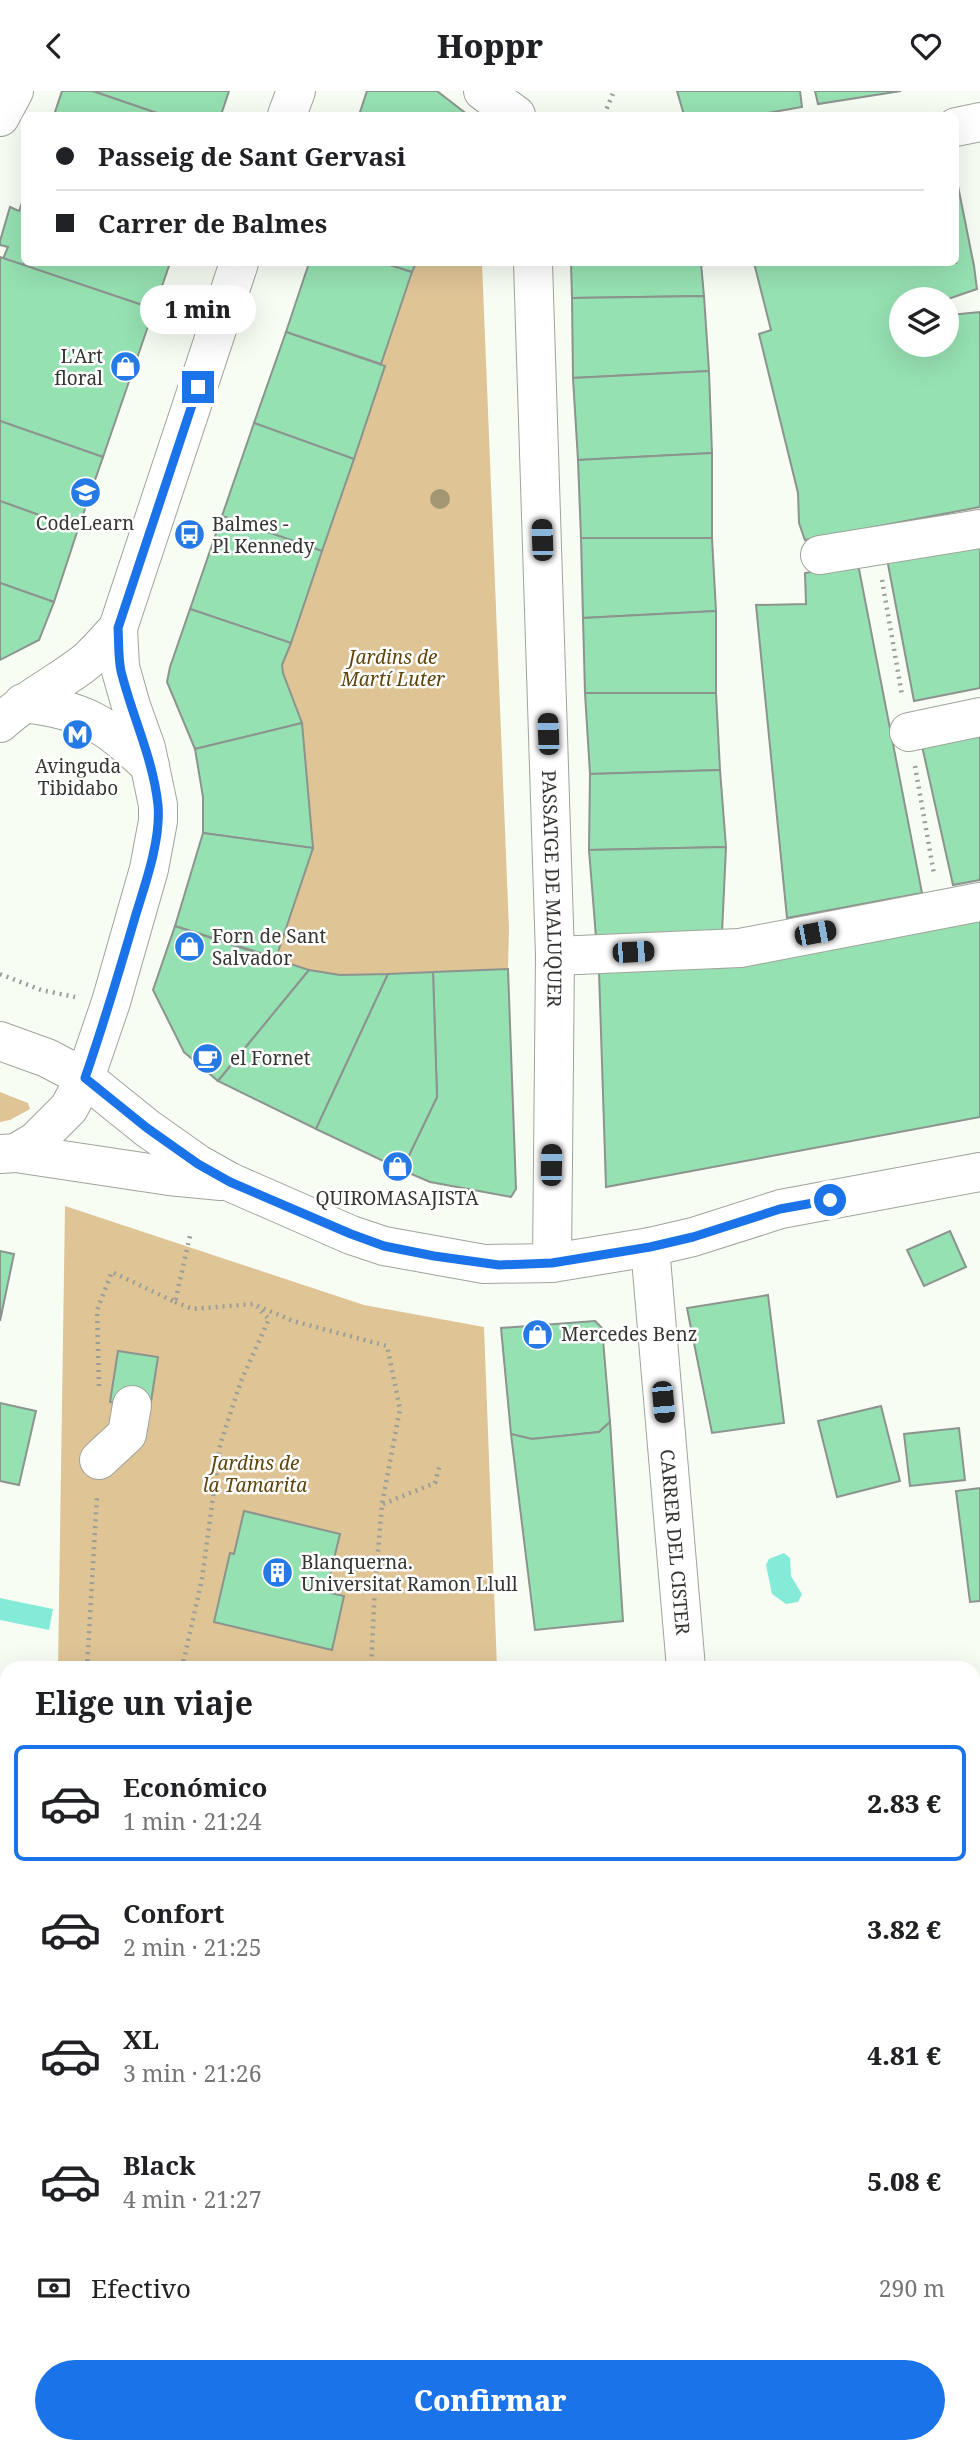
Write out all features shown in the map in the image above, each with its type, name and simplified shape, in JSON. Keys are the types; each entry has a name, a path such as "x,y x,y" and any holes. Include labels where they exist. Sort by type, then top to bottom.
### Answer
{"street":[{"path":"0,117 14,91"},
{"path":"289,112 296,91"},
{"path":"483,91 512,112"},
{"path":"959,126 980,122"},
{"path":"8,1154 36,1141 69,1108 85,1078 111,1002 149,869 158,821 158,805 146,748 120,667 118,628 238,266"},
{"name":"PASSATGE DE MALUQUER","path":"533,266 555,955 552,1263"},
{"path":"820,555 980,529"},
{"path":"11,713 89,659 118,628"},
{"path":"11,713 52,707 83,715 102,725 150,766"},
{"path":"909,732 980,717"},
{"path":"555,955 740,947 980,902"},
{"path":"0,1041 47,1058 85,1078 147,1128 198,1164 230,1182 384,1246 484,1264 552,1263 650,1247 693,1237 780,1209 980,1172"},
{"path":"8,1154 230,1182"},
{"name":"CARRER DEL CISTER","path":"650,1247 685,1661"},
{"path":"99,1460 127,1434 132,1405"}],"path":[{"path":"605,112 614,91"},
{"path":"876,546 941,910"},
{"path":"0,974 41,990 76,997"},
{"path":"175,1302 193,1309 253,1304 293,1321 387,1346 400,1409 382,1504 371,1661"},
{"path":"183,1661 202,1579 220,1445 241,1381 268,1319 253,1304"},
{"path":"382,1504 435,1483 440,1464"}],"green space":[{"name":"Jardins de Martí Luter","path":"415,266 482,266 509,929 508,969 340,975 309,970 276,958 313,848 282,665 385,366 381,364"},
{"path":"0,1092 28,1103 30,1109 10,1120 0,1122"},
{"name":"Jardins de la Tamarita","path":"65,1206 364,1305 484,1327 497,1661 58,1661"}],"water":[{"path":"784,1553 790,1558 791,1576 802,1594 798,1602 786,1604 772,1594 766,1565 769,1559"},
{"path":"0,1598 53,1609 49,1630 0,1620"}],"building":[{"path":"62,91 93,91 154,112 55,112"},
{"path":"93,91 229,91 222,112 154,112"},
{"path":"367,91 437,91 464,112 360,112"},
{"path":"677,91 800,91 802,107 773,112 683,112"},
{"path":"815,91 901,91 818,104"},
{"path":"959,191 977,289 959,295 959,287 889,287 889,357 959,357 959,314 980,312 980,507 805,540 799,523 798,493 759,334 771,330 755,266 959,266"},
{"path":"21,205 21,265 3,259 8,247 0,245 10,207 19,211"},
{"path":"0,257 154,309 103,457 0,421"},
{"path":"24,266 169,266 154,309"},
{"path":"308,266 393,266 412,272 381,364 286,332"},
{"path":"393,266 415,266 412,272"},
{"path":"571,266 701,266 704,296 572,298"},
{"path":"704,296 709,371 573,378 572,298"},
{"path":"286,332 385,366 354,459 254,423"},
{"path":"709,371 712,453 578,460 573,378"},
{"path":"0,421 103,457 78,529 0,501"},
{"path":"254,423 354,459 322,551 222,516"},
{"path":"712,453 712,538 581,538 578,460"},
{"path":"0,501 78,529 54,602 0,583"},
{"path":"222,516 322,551 291,643 190,609"},
{"path":"581,538 712,538 716,611 583,618"},
{"path":"980,539 980,688 914,701 887,559"},
{"path":"858,564 922,893 787,918 756,605 806,604 805,573"},
{"path":"0,583 54,602 39,640 0,660"},
{"path":"190,609 291,643 282,665 283,673 302,723 195,749 167,682"},
{"path":"716,611 716,693 585,693 583,618"},
{"path":"585,693 716,693 720,770 590,774"},
{"path":"302,723 313,848 203,833 203,797 195,749"},
{"path":"980,732 980,880 953,885 922,746"},
{"path":"720,770 726,847 589,850 590,774"},
{"path":"203,833 313,848 276,958 175,926"},
{"path":"726,847 722,933 596,937 589,850"},
{"path":"980,919 980,1117 606,1187 599,971"},
{"path":"175,926 309,970 218,1081 184,1052 153,990"},
{"path":"508,969 516,1189 511,1197 430,1182 402,1170 437,1097 433,972"},
{"path":"309,970 340,975 388,974 316,1129 218,1081"},
{"path":"433,972 437,1097 402,1170 316,1129 388,974"},
{"path":"950,1231 966,1267 924,1286 907,1250"},
{"path":"0,1251 14,1254 0,1321"},
{"path":"768,1295 784,1423 712,1433 687,1308"},
{"path":"595,1321 602,1328 610,1422 599,1432 532,1439 511,1434 501,1328"},
{"path":"118,1351 158,1357 150,1408 110,1402"},
{"path":"0,1403 36,1411 19,1485 0,1481"},
{"path":"881,1406 900,1481 837,1497 818,1421"},
{"path":"610,1422 623,1621 535,1630 511,1434 532,1439 599,1432"},
{"path":"959,1428 965,1480 910,1486 904,1434"},
{"path":"980,1488 980,1601 970,1602 956,1491"},
{"name":"Blanquerna. Universitat Ramon Llull","path":"244,1511 340,1534 326,1592 344,1596 332,1650 214,1622 230,1553 234,1554"}],"place":[{"name":"L'Art floral","path":"126,367"},
{"name":"CodeLearn","path":"85,492"},
{"name":"Balmes - Pl Kennedy","path":"189,535"},
{"name":"Avinguda Tibidabo","path":"78,735"},
{"name":"Forn de Sant Salvador","path":"189,947"},
{"name":"el Fornet","path":"207,1058"},
{"name":"QUIROMASAJISTA","path":"397,1167"},
{"name":"Mercedes Benz","path":"538,1334"},
{"name":"Blanquerna. Universitat Ramon Llull","path":"278,1573"}],"route":[{"path":"198,387 118,628 120,667 146,748 158,805 158,821 142,896 85,1078 147,1128 198,1164 230,1182 384,1246 434,1256 499,1265 552,1263 650,1247 693,1237 780,1209 830,1200"}]}
